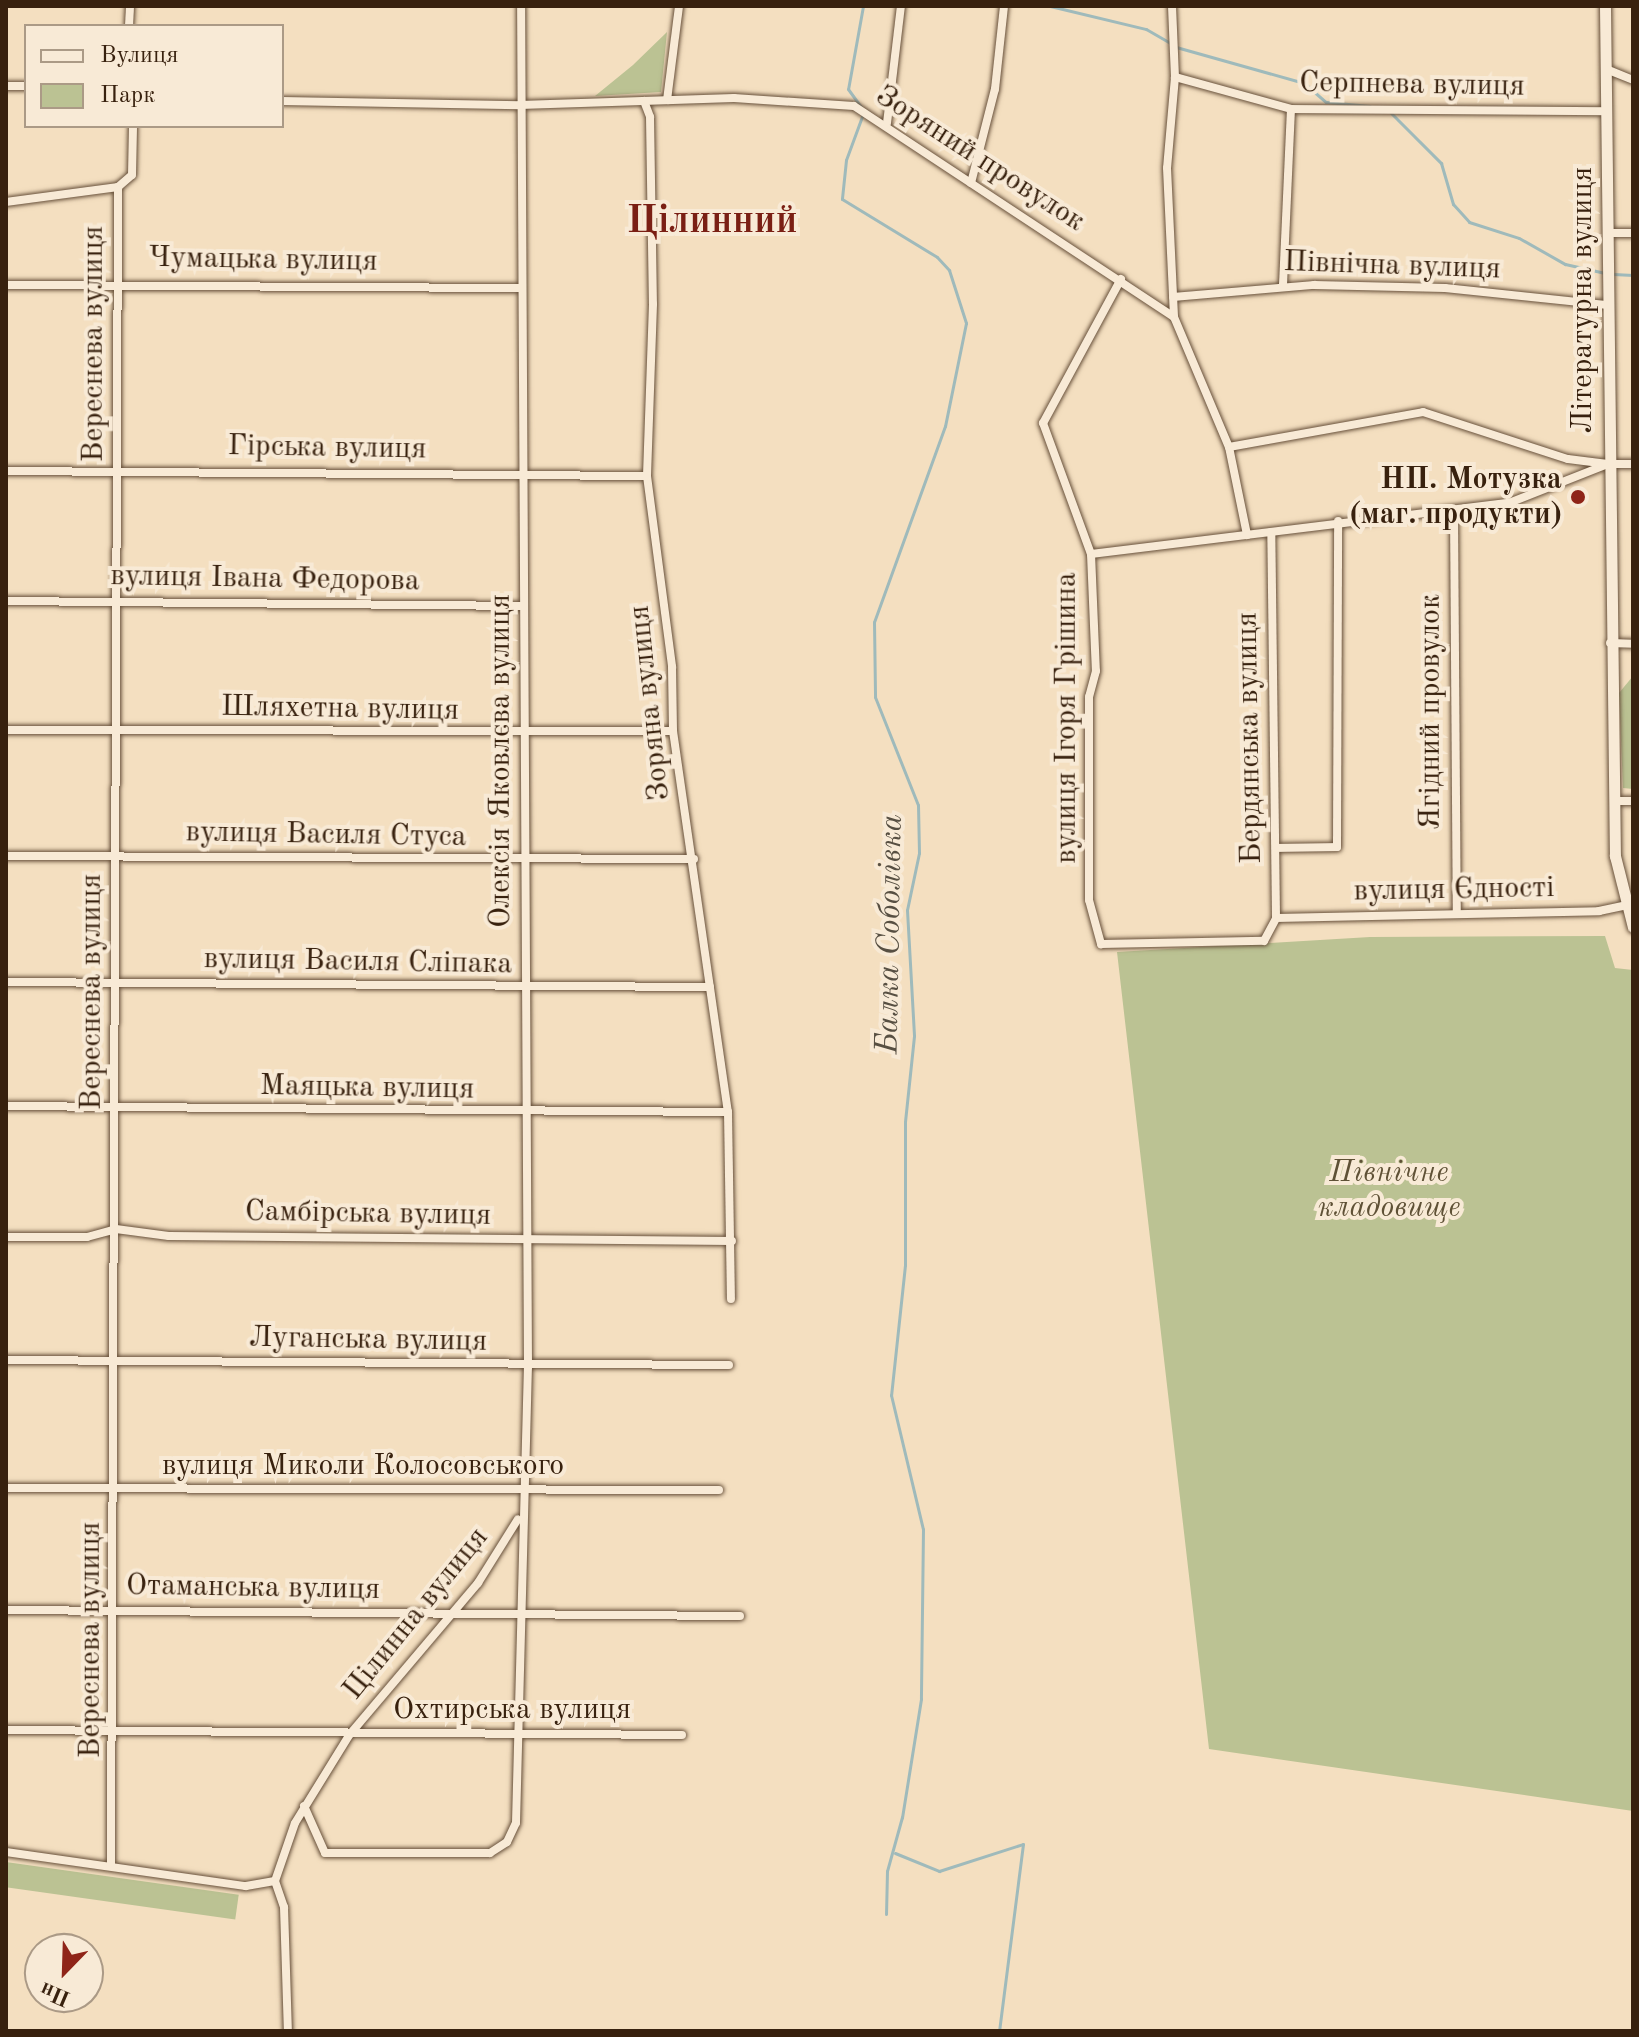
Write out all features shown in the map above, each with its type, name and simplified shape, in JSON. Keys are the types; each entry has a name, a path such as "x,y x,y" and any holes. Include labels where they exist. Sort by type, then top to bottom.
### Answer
{"street":[{"name":"Олексія Яковлєва вулиця","path":"520,1515 528,1367 525,1240 527,736 519,288 521,6"},
{"path":"667,100 679,6"},
{"path":"887,123 901,6"},
{"path":"971,183 995,89 1004,6"},
{"path":"1172,6 1175,77 1167,168 1174,317 1229,447 1247,535"},
{"name":"Літературна вулиця","path":"1605,6 1610,643 1617,801 1615,856 1633,927"},
{"path":"1606,69 1633,80"},
{"name":"Серпнева вулиця","path":"1175,77 1291,109 1605,111"},
{"name":"Зоряний провулок","path":"284,101 520,105 667,100 810,100 854,106 887,123 971,183 1121,279 1174,317"},
{"name":"Зоряна вулиця","path":"644,101 650,117 653,304 647,476 669,642 673,731 694,859 728,1112 731,1299"},
{"path":"1283,285 1291,109"},
{"name":"Вереснева вулиця","path":"111,1866 117,1729 115,1107 118,470 122,282 118,187 132,175 133,128"},
{"path":"6,202 118,187"},
{"path":"1608,233 1633,233"},
{"name":"вулиця Ігоря Грішина","path":"1121,279 1043,423 1091,554 1096,671 1089,697 1089,900 1101,944 1264,941"},
{"name":"Чумацька вулиця","path":"6,285 122,282 519,288"},
{"name":"Північна вулиця","path":"1173,297 1283,285 1445,288 1608,305"},
{"path":"1229,447 1423,412 1568,459 1633,464"},
{"path":"1091,554 1338,521 1454,511 1542,494 1608,464"},
{"name":"Гірська вулиця","path":"6,471 647,476"},
{"name":"Ягідний провулок","path":"1454,511 1457,914"},
{"path":"1276,848 1337,847 1338,521"},
{"name":"Бердянська вулиця","path":"1264,941 1276,918 1271,532"},
{"name":"вулиця Івана Федорова","path":"6,601 524,606"},
{"path":"1610,643 1633,644"},
{"name":"Шляхетна вулиця","path":"6,730 527,736 673,731"},
{"path":"1617,801 1633,801"},
{"name":"вулиця Василя Стуса","path":"6,856 526,862 694,859"},
{"name":"вулиця Єдності","path":"1276,918 1457,914 1629,905"},
{"name":"вулиця Василя Сліпака","path":"6,982 526,989 710,987"},
{"name":"Маяцька вулиця","path":"6,1106 526,1115 728,1112"},
{"name":"Самбірська вулиця","path":"6,1237 87,1237 116,1229 169,1236 732,1241"},
{"name":"Луганська вулиця","path":"6,1360 115,1358 528,1367 729,1365"},
{"name":"вулиця Миколи Колосовського","path":"6,1488 116,1491 719,1490"},
{"name":"Цілинна вулиця","path":"275,1881 304,1806 350,1734 507,1544 520,1515"},
{"name":"Цілинна вулиця","path":"304,1806 325,1853 490,1853 514,1833 519,1732 520,1515"},
{"name":"Отаманська вулиця","path":"6,1610 740,1616"},
{"name":"Охтирська вулиця","path":"6,1730 682,1735"},
{"path":"6,1852 246,1886 275,1881 284,1907 288,2031"}],"green space":[{"path":"667,32 661,92 595,96 633,65"},
{"path":"1633,676 1633,789 1623,788 1619,693"},
{"name":"Північне кладовище","path":"1605,936 1615,968 1633,970 1633,1811 1209,1749 1117,952 1370,937"},
{"path":"6,1862 239,1895 235,1919 6,1887"}],"waterway":[{"name":"Балка Соболівка","path":"863,6 848,89 864,111 846,160 842,199 937,257 949,270 966,323 945,426 874,622 875,697 918,805 919,853 907,910 914,1036 905,1122 905,1265 891,1395 923,1529 921,1699 902,1817 887,1871 886,1914"},
{"path":"1050,6 1146,29 1170,43"},
{"path":"1176,47 1304,83 1326,102 1370,106"},
{"path":"1389,111 1441,163 1453,204 1469,222 1519,238 1565,264 1605,273"},
{"path":"1613,274 1633,275"},
{"name":"Балка Соболівка","path":"895,1853 939,1871 1023,1844 999,2031"}],"place":[{"name":"НП. Мотузка (маг. продукти)","path":"1578,497"}],"district":[{"name":"Цілинний","path":"712,223"}]}
